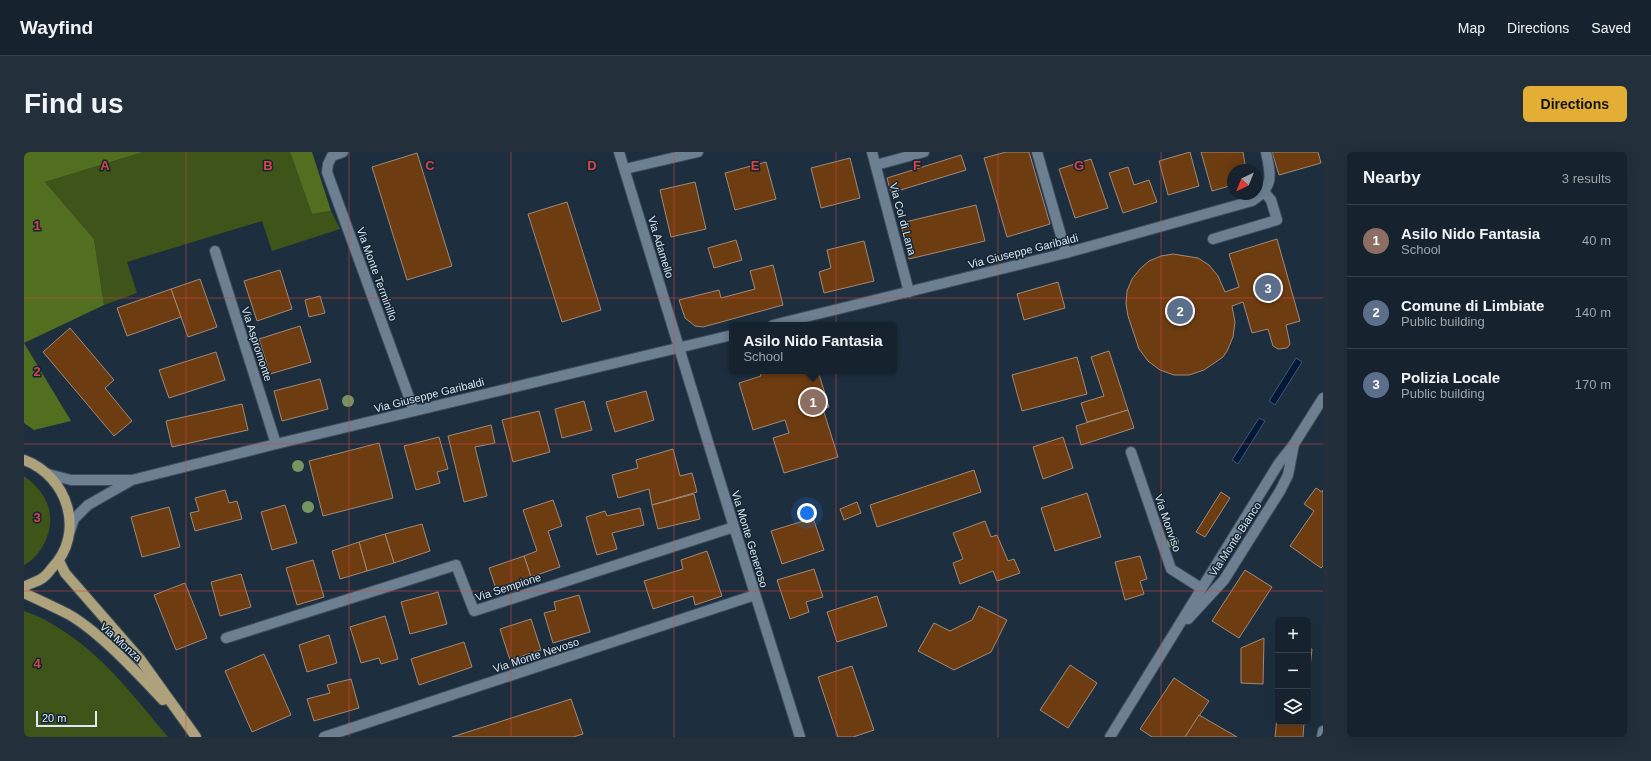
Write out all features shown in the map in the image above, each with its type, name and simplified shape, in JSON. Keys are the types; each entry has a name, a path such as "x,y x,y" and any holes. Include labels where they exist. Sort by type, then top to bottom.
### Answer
{"main road":[{"path":"24,460 34,464 48,474 58,485 66,500 70,517 70,532 66,547 59,561 42,579 24,587"},
{"name":"Via Monza","path":"59,561 65,573 140,659 196,737"},
{"name":"Via Monza","path":"24,593 69,615 92,632 134,669 188,726"}],"street":[{"name":"Via Monte Terminillo","path":"343,152 332,156 327,172 414,411"},
{"name":"Via Adamello","path":"619,152 679,348"},
{"path":"624,169 698,152"},
{"name":"Via Col di Lana","path":"872,152 910,292"},
{"path":"876,165 924,152"},
{"path":"1037,152 1066,253"},
{"name":"Via Giuseppe Garibaldi","path":"785,322 1066,253 1252,201 1264,192 1269,183 1269,168 1266,152"},
{"path":"1213,239 1277,220 1271,200 1264,192"},
{"name":"Via Aspromonte","path":"215,251 276,444"},
{"name":"Via Giuseppe Garibaldi","path":"48,474 71,480 132,480 729,336"},
{"name":"Via Monte Generoso","path":"679,348 800,737"},
{"name":"Via Monte Bianco","path":"1110,737 1174,636 1201,588 1323,398"},
{"name":"Via Monte Bianco","path":"1174,636 1224,580 1280,491 1288,475 1294,444"},
{"name":"Via Monviso","path":"1132,452 1171,569 1201,588"},
{"name":"Via Giuseppe Garibaldi","path":"70,532 74,519 88,505 132,480"},
{"name":"Via Sempione","path":"226,638 456,565 474,611 734,527"},
{"name":"Via Monte Nevoso","path":"324,737 755,595"},
{"path":"1322,737 1323,731"}],"green space":[{"path":"24,152 143,152 45,182 94,239 104,305 24,343"},
{"path":"143,152 290,152 312,214 331,211 340,229 272,251 262,221 127,262 137,293 104,305 94,239 45,182"},
{"path":"290,152 312,152 331,211 312,214"},
{"path":"24,343 71,421 34,430 24,423"},
{"path":"24,476 42,493 49,510 50,519 47,537 43,546 31,560 24,565"},
{"path":"24,611 40,617 65,632 94,655 132,694 168,737 24,737"}],"water":[{"path":"1296,358 1302,362 1275,405 1269,401"},
{"path":"1259,418 1265,421 1238,464 1232,460"}],"building":[{"path":"1006,152 1029,152 1050,224 1007,237 984,158"},
{"path":"1190,152 1199,186 1168,195 1159,161"},
{"path":"1201,152 1243,152 1245,164 1227,164 1227,187 1212,191"},
{"path":"1272,152 1318,152 1321,163 1279,175"},
{"path":"417,153 452,266 407,280 372,167"},
{"path":"961,155 966,170 891,193 887,178"},
{"path":"850,158 860,198 821,208 811,168"},
{"path":"1091,159 1108,208 1075,218 1059,169"},
{"path":"766,162 776,199 735,210 725,173"},
{"path":"1128,167 1134,185 1149,180 1157,202 1123,213 1109,173"},
{"path":"695,182 706,229 671,237 660,190"},
{"path":"567,202 601,310 562,322 528,214"},
{"path":"976,205 985,241 909,259 901,223"},
{"path":"1277,239 1300,321 1286,325 1290,344 1287,348 1278,349 1273,346 1268,329 1252,333 1243,302 1232,306 1235,322 1233,337 1227,351 1223,357 1204,370 1189,375 1174,375 1160,370 1148,361 1139,349 1128,316 1126,304 1127,291 1132,279 1140,269 1149,261 1161,256 1173,254 1198,258 1209,265 1218,276 1225,292 1239,287 1229,254"},
{"path":"736,240 742,260 714,268 708,248"},
{"path":"864,241 874,281 824,293 819,272 831,268 827,250"},
{"path":"773,265 783,305 703,327 695,326 685,318 679,300 719,290 721,298 755,289 750,271"},
{"path":"280,270 292,309 257,321 244,281"},
{"path":"200,279 217,327 188,337 171,289"},
{"path":"1058,282 1065,308 1024,320 1017,294"},
{"path":"171,289 181,317 127,336 117,308"},
{"path":"320,296 325,313 309,317 305,300"},
{"path":"300,326 311,362 270,374 259,339"},
{"path":"70,328 114,380 105,388 132,421 114,436 43,352"},
{"path":"1109,351 1128,410 1087,422 1081,403 1104,396 1091,357"},
{"path":"216,352 225,380 169,398 159,370"},
{"path":"1077,357 1087,394 1022,411 1012,375"},
{"path":"760,374 819,374 829,407 823,409 838,457 784,473 773,438 789,433 785,420 753,430 739,383 761,376"},
{"path":"320,379 328,409 282,421 274,391"},
{"path":"646,391 654,420 615,432 606,402"},
{"path":"584,401 592,430 562,438 555,409"},
{"path":"242,404 248,430 172,447 166,421"},
{"path":"1128,410 1134,428 1081,445 1076,426"},
{"path":"539,411 550,452 513,462 502,420"},
{"path":"491,425 495,443 475,447 487,496 464,502 448,436"},
{"path":"439,437 448,469 437,472 440,483 416,490 404,446"},
{"path":"1063,437 1073,468 1043,479 1033,447"},
{"path":"379,443 393,498 323,516 309,461"},
{"path":"673,449 680,476 692,473 697,492 652,505 649,489 618,498 612,475 638,468 636,460"},
{"path":"974,470 981,492 877,527 870,505"},
{"path":"1316,488 1322,492 1323,490 1323,566 1321,568 1290,546 1314,511 1304,504"},
{"path":"225,490 229,503 237,501 242,519 195,531 190,513 199,511 195,498"},
{"path":"1221,492 1230,498 1205,537 1196,532"},
{"path":"1087,493 1101,537 1055,551 1041,508"},
{"path":"694,494 700,519 658,529 652,505"},
{"path":"553,500 562,526 548,531 560,567 531,577 524,556 537,551 523,510"},
{"path":"857,502 861,513 844,520 840,509"},
{"path":"285,505 297,543 272,550 261,512"},
{"path":"169,507 180,547 142,557 131,517"},
{"path":"640,508 644,525 612,533 617,549 597,555 586,517 605,511 607,516"},
{"path":"813,518 824,550 782,564 771,531"},
{"path":"985,521 991,537 997,535 1008,561 1014,559 1020,573 997,581 993,571 960,584 953,563 963,559 953,533"},
{"path":"422,524 430,551 394,563 385,534"},
{"path":"385,534 394,563 367,571 359,542"},
{"path":"359,542 367,571 340,579 332,551"},
{"path":"707,551 722,596 695,605 693,596 653,609 644,581 683,569 681,560"},
{"path":"524,556 531,577 496,589 489,568"},
{"path":"1140,556 1147,579 1140,581 1144,594 1125,600 1115,562"},
{"path":"313,560 324,597 297,605 286,568"},
{"path":"814,569 823,597 806,602 809,612 790,619 777,580"},
{"path":"1245,570 1272,587 1239,638 1212,621"},
{"path":"241,574 251,607 220,616 211,582"},
{"path":"185,583 207,638 176,650 154,595"},
{"path":"438,592 447,624 410,634 401,602"},
{"path":"579,595 590,632 553,643 544,613 556,610 554,602"},
{"path":"877,596 887,626 837,642 827,612"},
{"path":"979,606 1007,620 991,652 954,670 918,651 934,623 950,631 972,620"},
{"path":"385,616 398,659 381,664 379,658 361,663 350,627"},
{"path":"531,619 541,650 510,660 500,629"},
{"path":"329,635 337,663 307,672 299,645"},
{"path":"1264,638 1263,684 1241,683 1241,648"},
{"path":"464,642 472,667 419,685 411,659"},
{"path":"264,654 291,715 252,732 225,671"},
{"path":"1070,665 1097,683 1068,728 1040,710"},
{"path":"852,666 874,730 853,737 838,737 818,677"},
{"path":"1174,678 1209,701 1185,737 1152,737 1140,729"},
{"path":"351,679 359,708 314,721 307,699 330,693 327,685"},
{"path":"571,699 583,734 573,737 452,737"},
{"path":"1199,715 1237,737 1185,737"},
{"path":"1276,725 1304,725 1303,737 1275,737"}],"place":[{"name":"Polizia Locale","path":"1268,288"},
{"name":"Comune di Limbiate","path":"1180,311"},
{"name":"Asilo Nido Fantasia","path":"813,402"}]}
